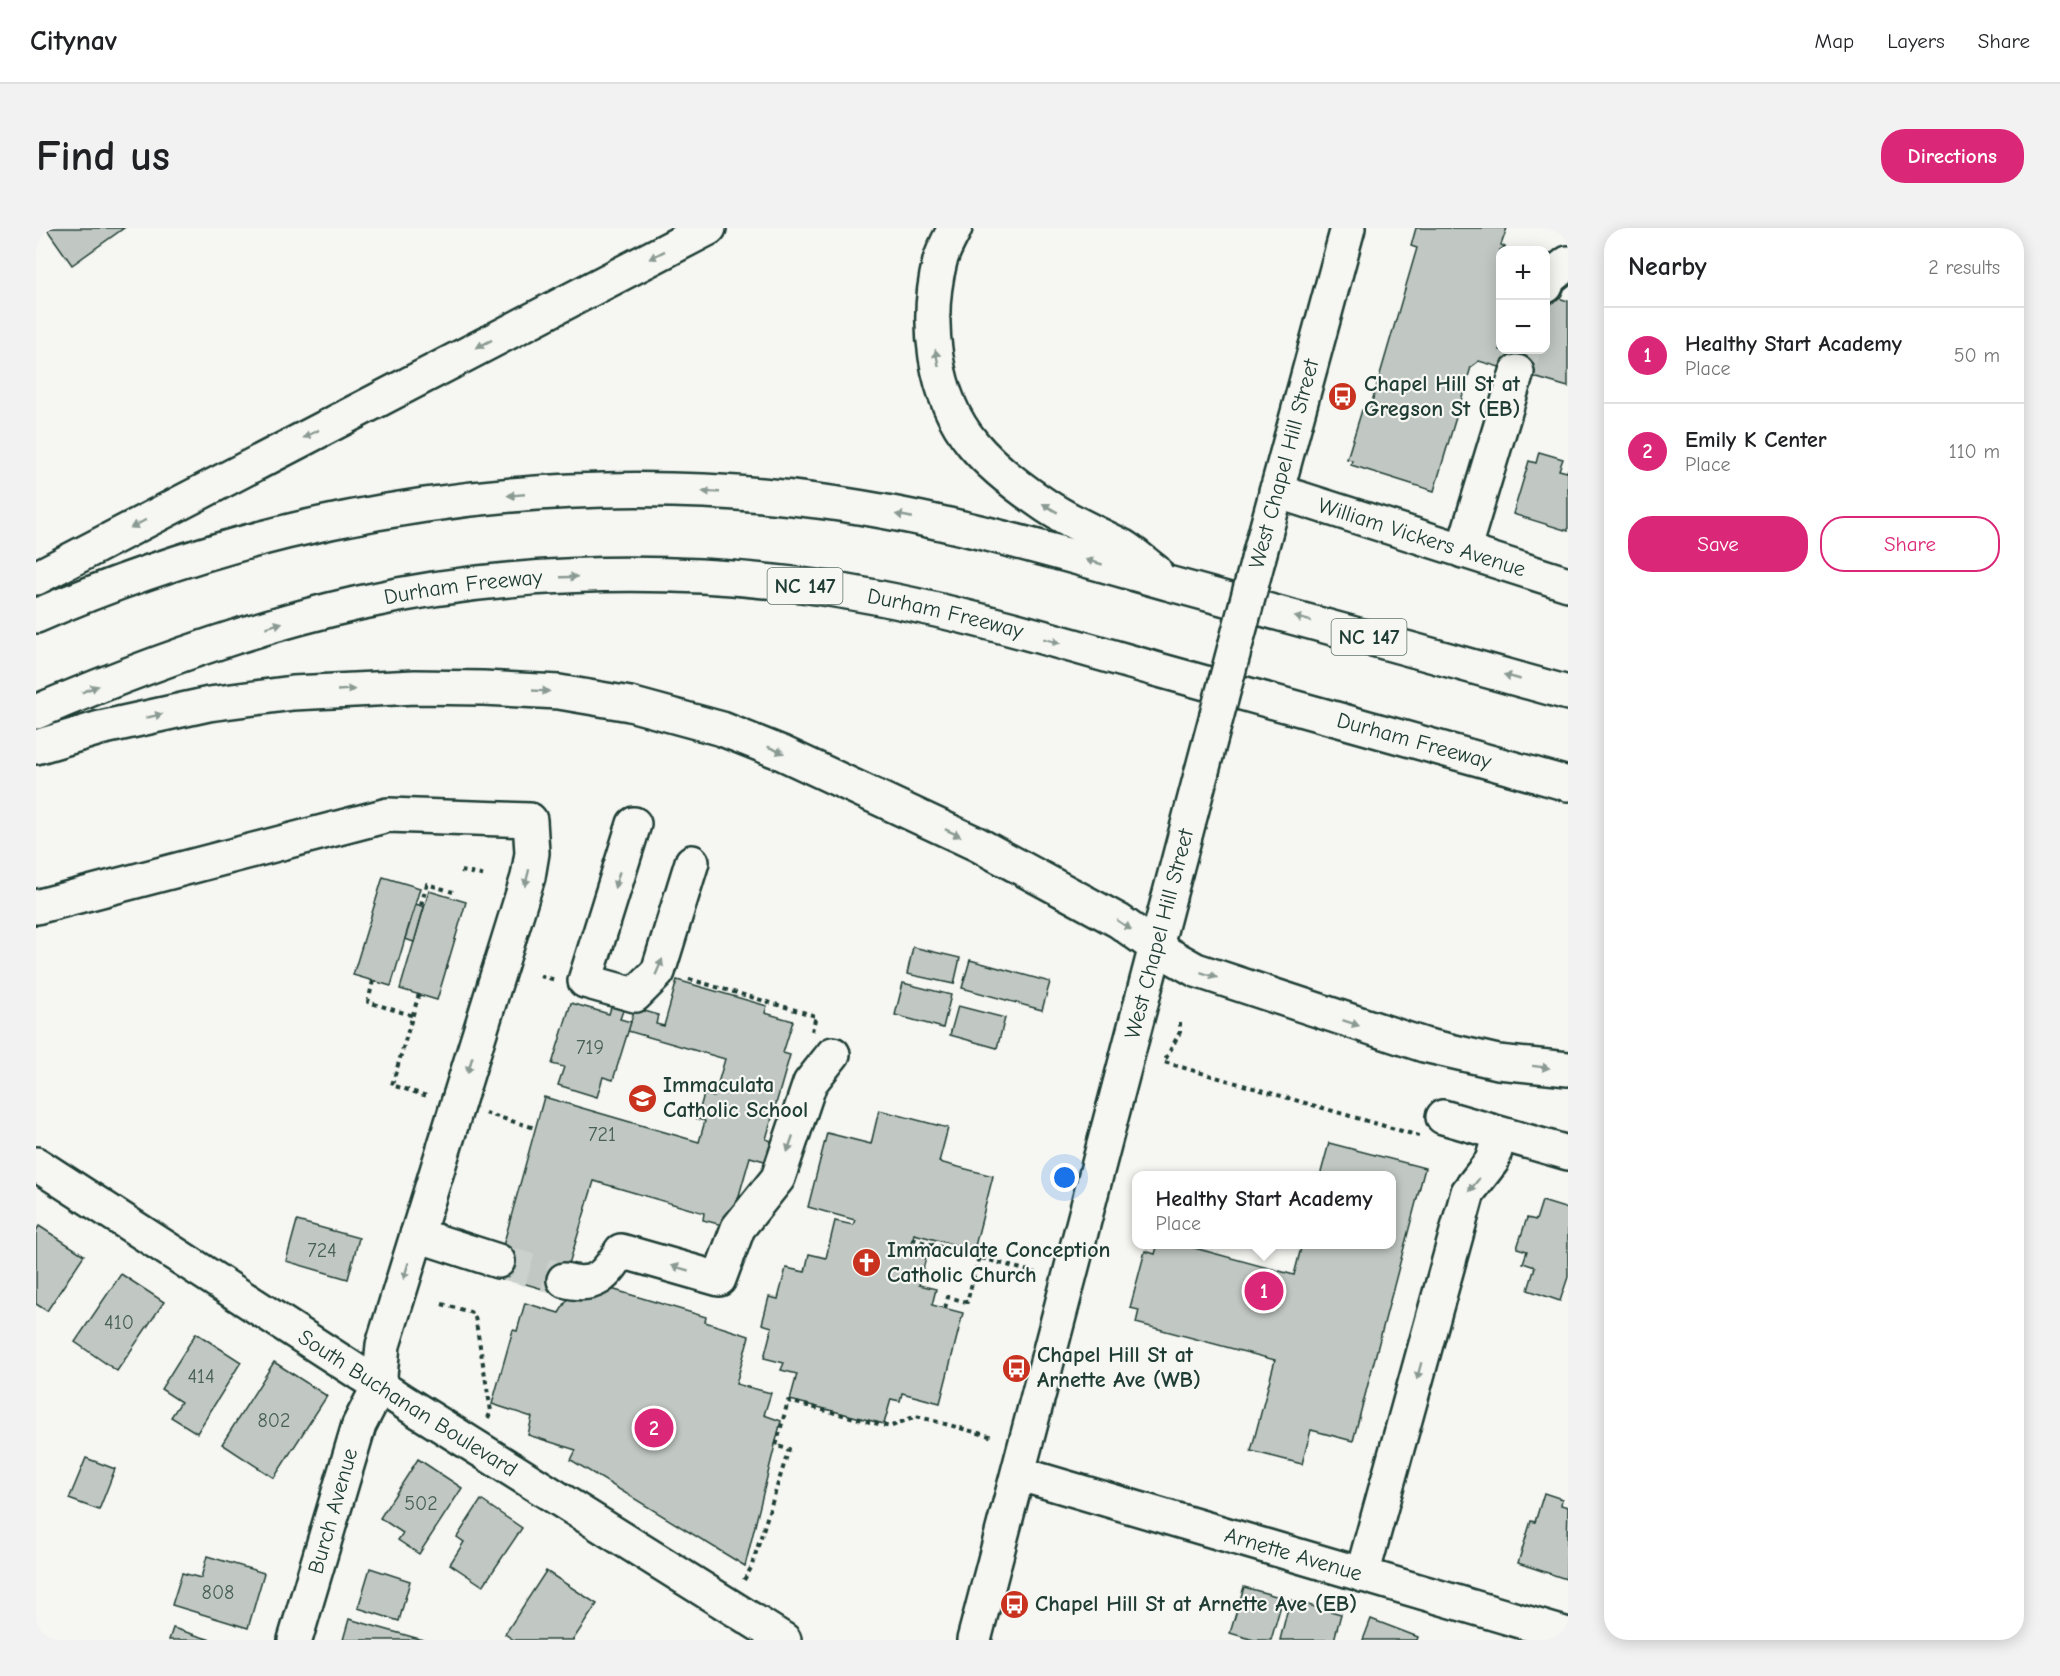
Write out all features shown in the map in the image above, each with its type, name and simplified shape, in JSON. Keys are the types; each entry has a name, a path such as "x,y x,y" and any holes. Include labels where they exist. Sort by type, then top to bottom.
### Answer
{"main road":[{"path":"36,578 709,228"},
{"path":"955,228 940,260 933,299 933,338 942,382 957,419 972,443 1008,479 1052,510 1124,547 1170,583"},
{"name":"West Chapel Hill Street","path":"974,1640 1020,1474 1276,491 1348,228"},
{"path":"1550,277 1568,263"},
{"path":"1462,551 1517,372"},
{"name":"NC 147","path":"36,616 96,590 231,545 382,511 475,498 556,491 718,492 826,502 967,528 1568,693"},
{"name":"William Vickers Avenue","path":"1276,491 1568,584"},
{"name":"Durham Freeway","path":"36,712 111,680 207,645 362,602 452,587 537,578 698,577 790,584 927,607 1568,784"},
{"path":"36,747 100,728 209,704 293,693 415,687 483,688 559,692 630,704 722,729 782,753 977,844 1119,921 1157,948 1197,970 1414,1042 1498,1062 1568,1069"},
{"path":"36,907 388,815 530,820 532,853 528,877 383,1345 379,1386"},
{"path":"634,824 585,981 635,995 658,972 692,862"},
{"path":"564,1281 592,1282 606,1275 621,1251 719,1279 738,1228 778,1178 821,1046"},
{"path":"1433,1127 1500,1134 1568,1153"},
{"path":"1362,1575 1468,1192 1492,1161 1500,1134"},
{"name":"South Buchanan Boulevard","path":"36,1164 773,1637"},
{"path":"417,1235 498,1261"},
{"name":"Burch Avenue","path":"295,1640 359,1425 379,1386"},
{"name":"Arnette Avenue","path":"1020,1474 1568,1635"}],"path":[{"path":"461,871 486,876"},
{"path":"421,905 427,884 453,892"},
{"path":"540,976 561,982"},
{"path":"687,978 816,1016 821,1046"},
{"path":"373,981 368,1002 414,1016"},
{"path":"419,994 392,1085 433,1098"},
{"path":"1180,1022 1180,1032 1164,1062 1433,1127"},
{"path":"480,1111 535,1128"},
{"path":"912,1239 1036,1272"},
{"path":"945,1308 948,1297 967,1302 979,1257"},
{"path":"442,1304 470,1312 475,1317 491,1411 486,1422"},
{"path":"741,1585 751,1568 789,1449 776,1446 788,1401 890,1427 916,1416 993,1437"}],"building":[{"path":"46,228 124,228 72,265"},
{"path":"1416,228 1507,228 1501,245 1503,246 1496,246 1496,354 1550,354 1550,295 1568,301 1568,387 1479,361 1471,367 1434,491 1351,465 1352,460 1347,459 1362,410 1369,412 1417,248 1411,246"},
{"path":"1539,452 1563,459 1559,470 1567,472 1568,469 1568,531 1513,514 1529,461 1536,463"},
{"path":"383,877 420,888 391,986 353,975"},
{"path":"429,891 466,902 437,1000 400,989"},
{"path":"416,904 424,907 414,942 405,939"},
{"path":"913,947 960,958 954,984 907,974"},
{"path":"970,960 1050,982 1042,1010 962,988"},
{"name":"Immaculata Catholic School","path":"677,980 767,1006 765,1013 793,1021 783,1053 790,1055 766,1139 774,1142 768,1162 750,1157 730,1227 703,1220 704,1213 594,1181 560,1294 495,1275 544,1097 699,1142 705,1121 697,1119 704,1094 714,1097 725,1059 628,1031 635,1008 658,1015 656,1024 664,1026"},
{"path":"903,983 951,995 943,1028 895,1015"},
{"path":"571,1003 609,1014 612,1004 624,1008 620,1019 631,1022 613,1080 603,1077 597,1097 558,1085 564,1067 552,1064"},
{"path":"958,1006 1005,1018 997,1048 950,1035"},
{"name":"Immaculate Conception Catholic Church","path":"879,1110 948,1128 939,1162 993,1176 974,1250 914,1234 911,1245 928,1250 919,1285 936,1289 932,1305 963,1313 940,1403 902,1393 900,1401 891,1399 884,1424 790,1400 797,1374 781,1370 784,1363 764,1358 772,1327 762,1324 769,1297 778,1299 786,1268 805,1272 809,1254 826,1258 835,1221 853,1225 855,1220 808,1207 827,1133 871,1144"},
{"path":"1329,1143 1425,1168 1353,1441 1311,1430 1302,1464 1251,1451 1275,1360 1136,1323 1139,1310 1130,1308 1145,1251 1155,1254 1156,1249 1198,1249 1294,1275 1301,1249 1396,1249 1396,1171 1321,1171"},
{"path":"1542,1201 1568,1209 1568,1277 1560,1301 1528,1290 1535,1267 1523,1263 1527,1251 1517,1248 1527,1218 1536,1220"},
{"path":"297,1221 359,1238 348,1279 286,1261"},
{"path":"39,1226 84,1255 47,1311 36,1304 36,1231"},
{"path":"121,1274 164,1302 117,1371 75,1342"},
{"path":"580,1285 607,1293 608,1288 706,1317 705,1322 749,1336 736,1384 771,1393 764,1415 781,1421 745,1566 571,1460 576,1450 528,1435 532,1417 492,1404 513,1330 517,1331 525,1303 559,1313 574,1289"},
{"path":"196,1333 241,1362 197,1433 171,1417 181,1402 161,1389"},
{"path":"274,1362 327,1396 274,1478 222,1444"},
{"path":"86,1458 115,1469 99,1510 69,1499"},
{"path":"418,1459 462,1488 419,1554 398,1540 403,1533 380,1518"},
{"path":"1544,1493 1562,1499 1561,1505 1568,1507 1566,1579 1518,1563 1531,1521 1535,1522"},
{"path":"481,1500 522,1528 483,1586 450,1564 464,1542 457,1537"},
{"path":"207,1556 264,1573 248,1628 172,1605 182,1573 201,1578"},
{"path":"370,1568 410,1581 399,1621 358,1608"},
{"path":"546,1571 597,1604 573,1640 514,1640 505,1634"},
{"path":"1244,1587 1283,1598 1271,1640 1254,1640 1230,1633"},
{"path":"1290,1600 1341,1614 1334,1640 1280,1640"},
{"path":"349,1619 423,1640 343,1640"},
{"path":"1371,1619 1418,1637 1417,1640 1363,1640"},
{"path":"173,1628 211,1640 169,1640"}],"tunnel":[{"path":"1517,372 1523,354"},
{"path":"498,1261 564,1280"}],"place":[{"name":"Chapel Hill St at Gregson St (EB)","path":"1343,397"},
{"name":"Immaculata Catholic School","path":"642,1098"},
{"name":"Immaculate Conception Catholic Church","path":"866,1263"},
{"name":"Healthy Start Academy","path":"1264,1291"},
{"name":"Chapel Hill St at Arnette Ave (WB)","path":"1016,1368"},
{"name":"Emily K Center","path":"654,1428"},
{"name":"Chapel Hill St at Arnette Ave (EB)","path":"1014,1604"}]}
